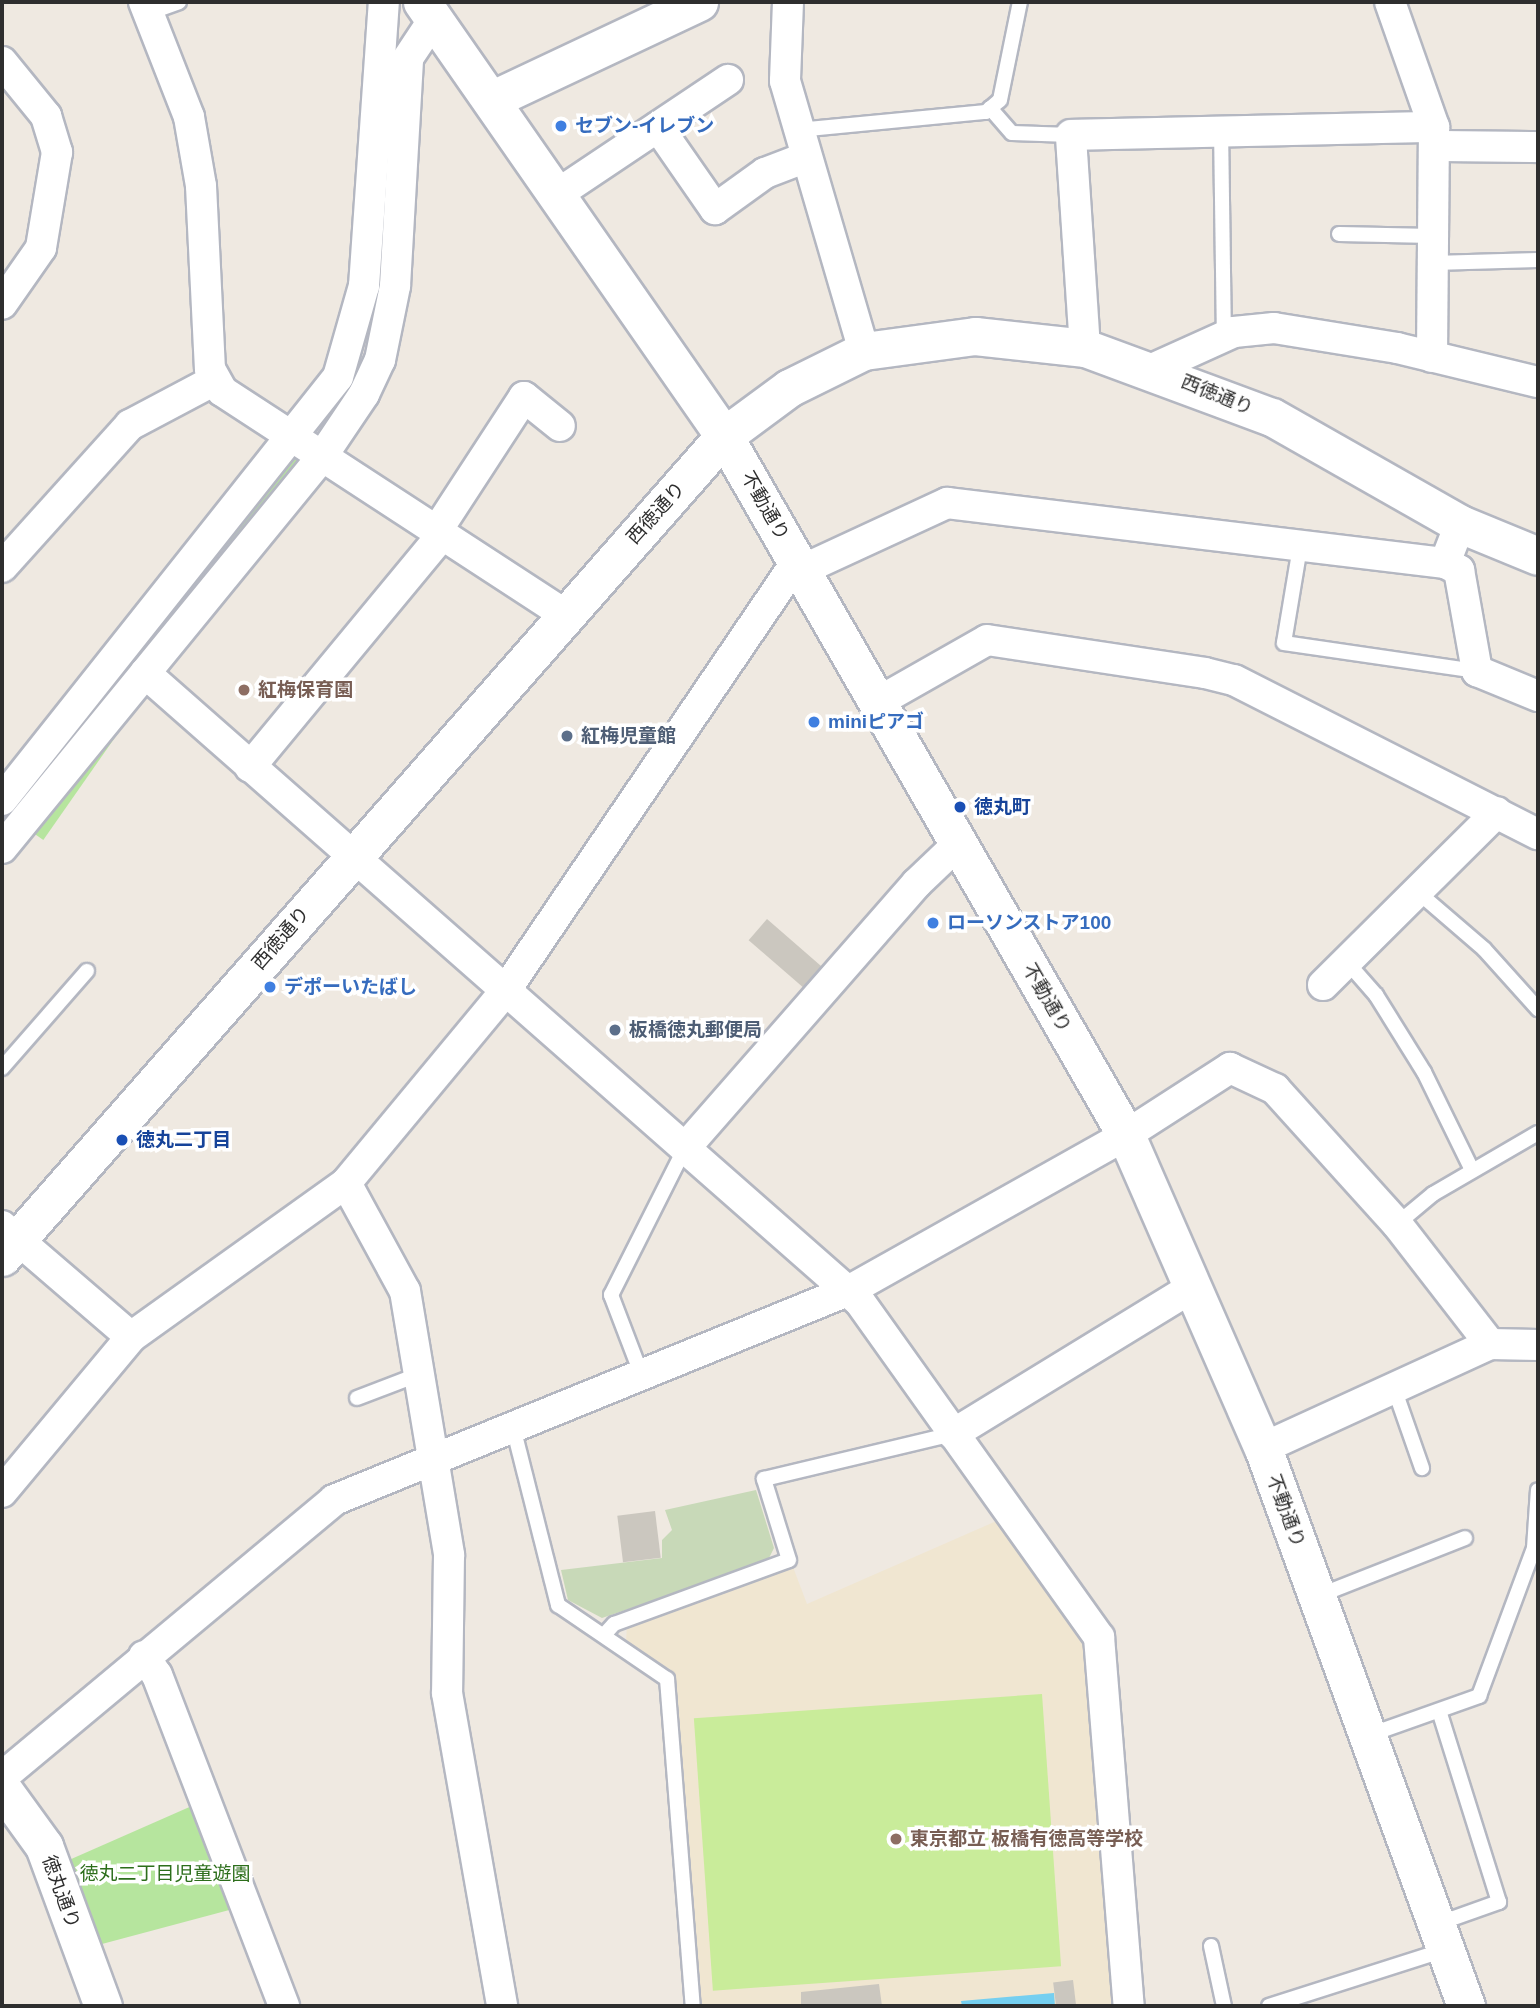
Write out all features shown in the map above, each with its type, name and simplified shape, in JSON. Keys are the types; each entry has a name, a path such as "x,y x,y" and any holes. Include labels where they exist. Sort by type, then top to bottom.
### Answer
{"street":[{"path":"2,800 293,441 338,377 359,316 384,2"},
{"path":"491,100 699,2"},
{"path":"788,2 785,81 801,144 864,351"},
{"path":"1390,2 1434,136 1432,356"},
{"path":"146,7 189,117 215,380 293,441 565,615"},
{"path":"2,848 321,458 365,394 389,326 408,58 428,10"},
{"name":"不動通り","path":"428,10 724,436 1126,1135 1263,1448 1466,2006"},
{"path":"2,62 46,116 57,152 41,248 2,304"},
{"path":"556,195 728,80"},
{"path":"657,127 715,209 801,144"},
{"path":"1085,348 1071,135 1221,127 1434,136 1538,147"},
{"path":"1150,370 1224,336 1274,328 1314,331 1538,382"},
{"name":"西徳通り","path":"7,1241 352,857 724,436 789,388 864,351 975,336 1085,348 1272,417 1460,524 1538,556"},
{"path":"2,567 130,425 215,380"},
{"path":"250,767 438,534 524,397 560,426"},
{"path":"2,1492 131,1337 346,1183 503,994 799,565 947,503 1445,564 1459,570 1477,671 1538,696"},
{"path":"1445,564 1460,524"},
{"path":"878,702 987,640 1205,673 1234,680 1538,834"},
{"path":"145,673 503,994 850,1290 1099,1637 1129,2006"},
{"path":"1323,985 1497,813"},
{"path":"685,1148 908,893 958,844"},
{"path":"2,1777 334,1500 513,1427 643,1378 850,1290 1126,1135 1230,1068 1249,1073 1275,1089 1397,1224 1490,1344"},
{"path":"346,1183 405,1291 449,1555 447,1693 502,2006"},
{"path":"7,1241 131,1337"},
{"path":"953,1434 1193,1287"},
{"path":"1263,1448 1490,1344 1538,1345"},
{"path":"144,1656 157,1675 284,2006"},
{"name":"徳丸通り","path":"2,1788 44,1846 103,2006"}],"lane":[{"path":"146,7 179,2"},
{"path":"801,144 990,108 1000,100 1020,2"},
{"path":"990,108 1012,133 1071,135"},
{"path":"1221,127 1224,336"},
{"path":"1339,234 1433,249 1538,260"},
{"path":"1300,547 1284,643 1477,671"},
{"path":"1419,892 1492,957 1538,1009"},
{"path":"1347,962 1376,995 1423,1072 1472,1170"},
{"path":"2,1068 87,971"},
{"path":"1397,1224 1472,1170 1538,1133"},
{"path":"643,1378 611,1295 685,1148"},
{"path":"357,1398 420,1374"},
{"path":"1394,1388 1422,1468"},
{"path":"513,1427 558,1605 667,1679 693,2006"},
{"path":"604,1635 614,1624 789,1560 764,1479 953,1434"},
{"path":"1368,1736 1479,1696 1532,1569 1538,1490"},
{"path":"1317,1596 1465,1538"},
{"path":"1269,2006 1440,1938 1499,1902 1439,1711"},
{"path":"1211,1946 1224,2006"}],"shaded area":[{"name":"東京都立 板橋有徳高等学校","path":"1001,1519 1090,1644 1118,2006 700,2006 674,1672 626,1641 627,1625 793,1567 807,1604"}],"green space":[{"path":"291,453 307,464 43,840 28,829"},
{"path":"756,1490 774,1548 767,1562 602,1618 568,1600 561,1570 662,1558 662,1540 672,1530 665,1510"},
{"path":"1042,1694 1061,1966 713,1991 694,1718"},
{"name":"徳丸二丁目児童遊園","path":"194,1805 233,1909 102,1944 69,1860"}],"water":[{"path":"1054,1993 1055,2006 962,2006 961,2001"}],"building":[{"path":"767,919 821,966 803,987 749,940"},
{"path":"655,1511 661,1558 623,1562 617,1516"},
{"path":"1073,1980 1076,2006 1056,2006 1053,1982"},
{"path":"879,1984 882,2006 801,2006 801,1992"}],"place":[{"name":"セブン-イレブン","path":"561,126"},
{"name":"紅梅保育園","path":"244,690"},
{"name":"miniピアゴ","path":"814,722"},
{"name":"紅梅児童館","path":"567,736"},
{"name":"徳丸町","path":"960,807"},
{"name":"ローソンストア100","path":"933,923"},
{"name":"デポーいたばし","path":"270,987"},
{"name":"板橋徳丸郵便局","path":"615,1030"},
{"name":"徳丸二丁目","path":"122,1140"},
{"name":"東京都立 板橋有徳高等学校","path":"896,1839"}]}
